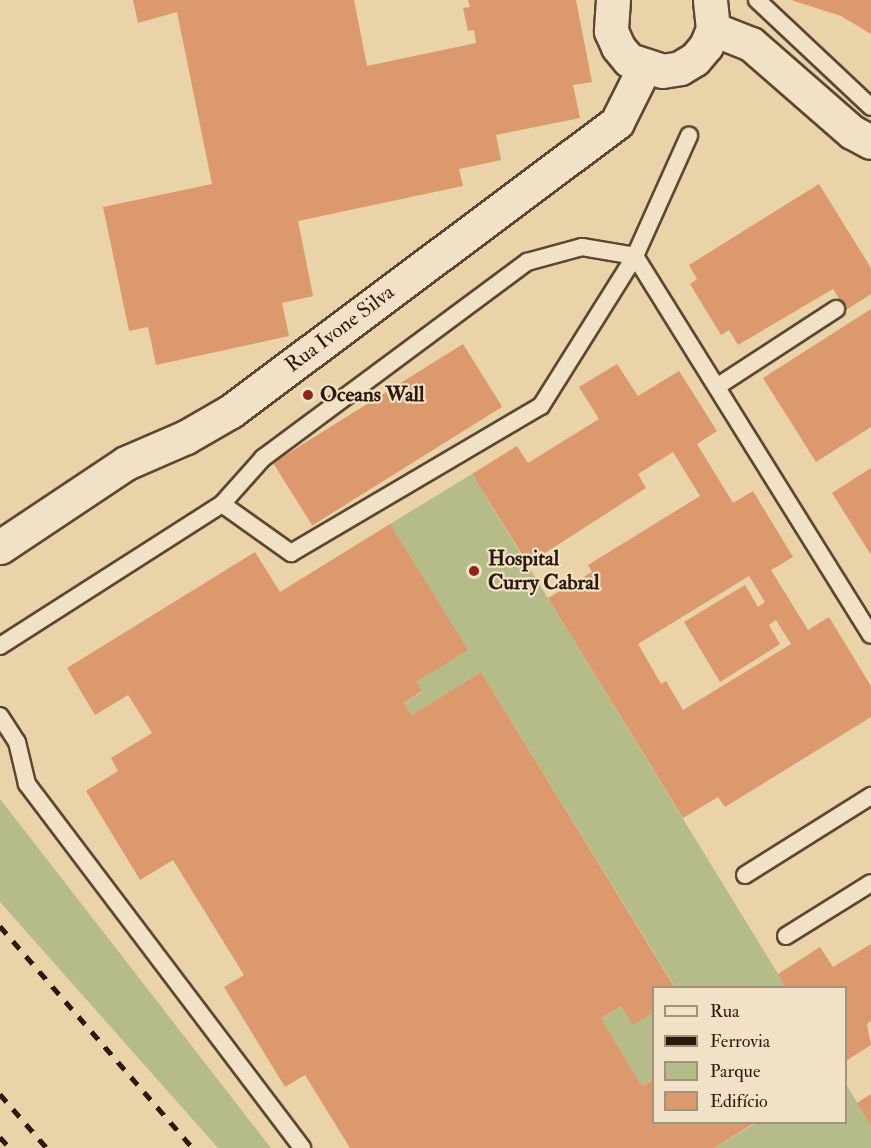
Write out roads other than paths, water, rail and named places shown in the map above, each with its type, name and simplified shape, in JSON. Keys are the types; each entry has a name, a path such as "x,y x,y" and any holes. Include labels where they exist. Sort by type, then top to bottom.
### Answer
{"street":[{"path":"610,5 618,47 644,68 662,71 688,64 706,46 712,15 751,44 852,132 871,142"},
{"name":"Rua Ivone Silva","path":"0,547 126,463 186,437 231,411 617,122 644,68"}],"lane":[{"path":"758,0 871,107"},
{"path":"222,504 291,553 541,406 634,256 689,136"},
{"path":"0,646 222,504 263,458 527,262 582,247 634,256 718,386 871,635"},
{"path":"718,386 836,309"},
{"path":"0,716 17,742 27,784 302,1148"},
{"path":"745,875 871,796"},
{"path":"786,936 871,883"}],"railway":[{"path":"0,926 193,1148"},
{"path":"0,1094 47,1148"},
{"path":"0,1137 10,1148"}],"place":[{"name":"Oceans Wall","path":"308,395"},
{"name":"Hospital Curry Cabral","path":"474,571"}]}
